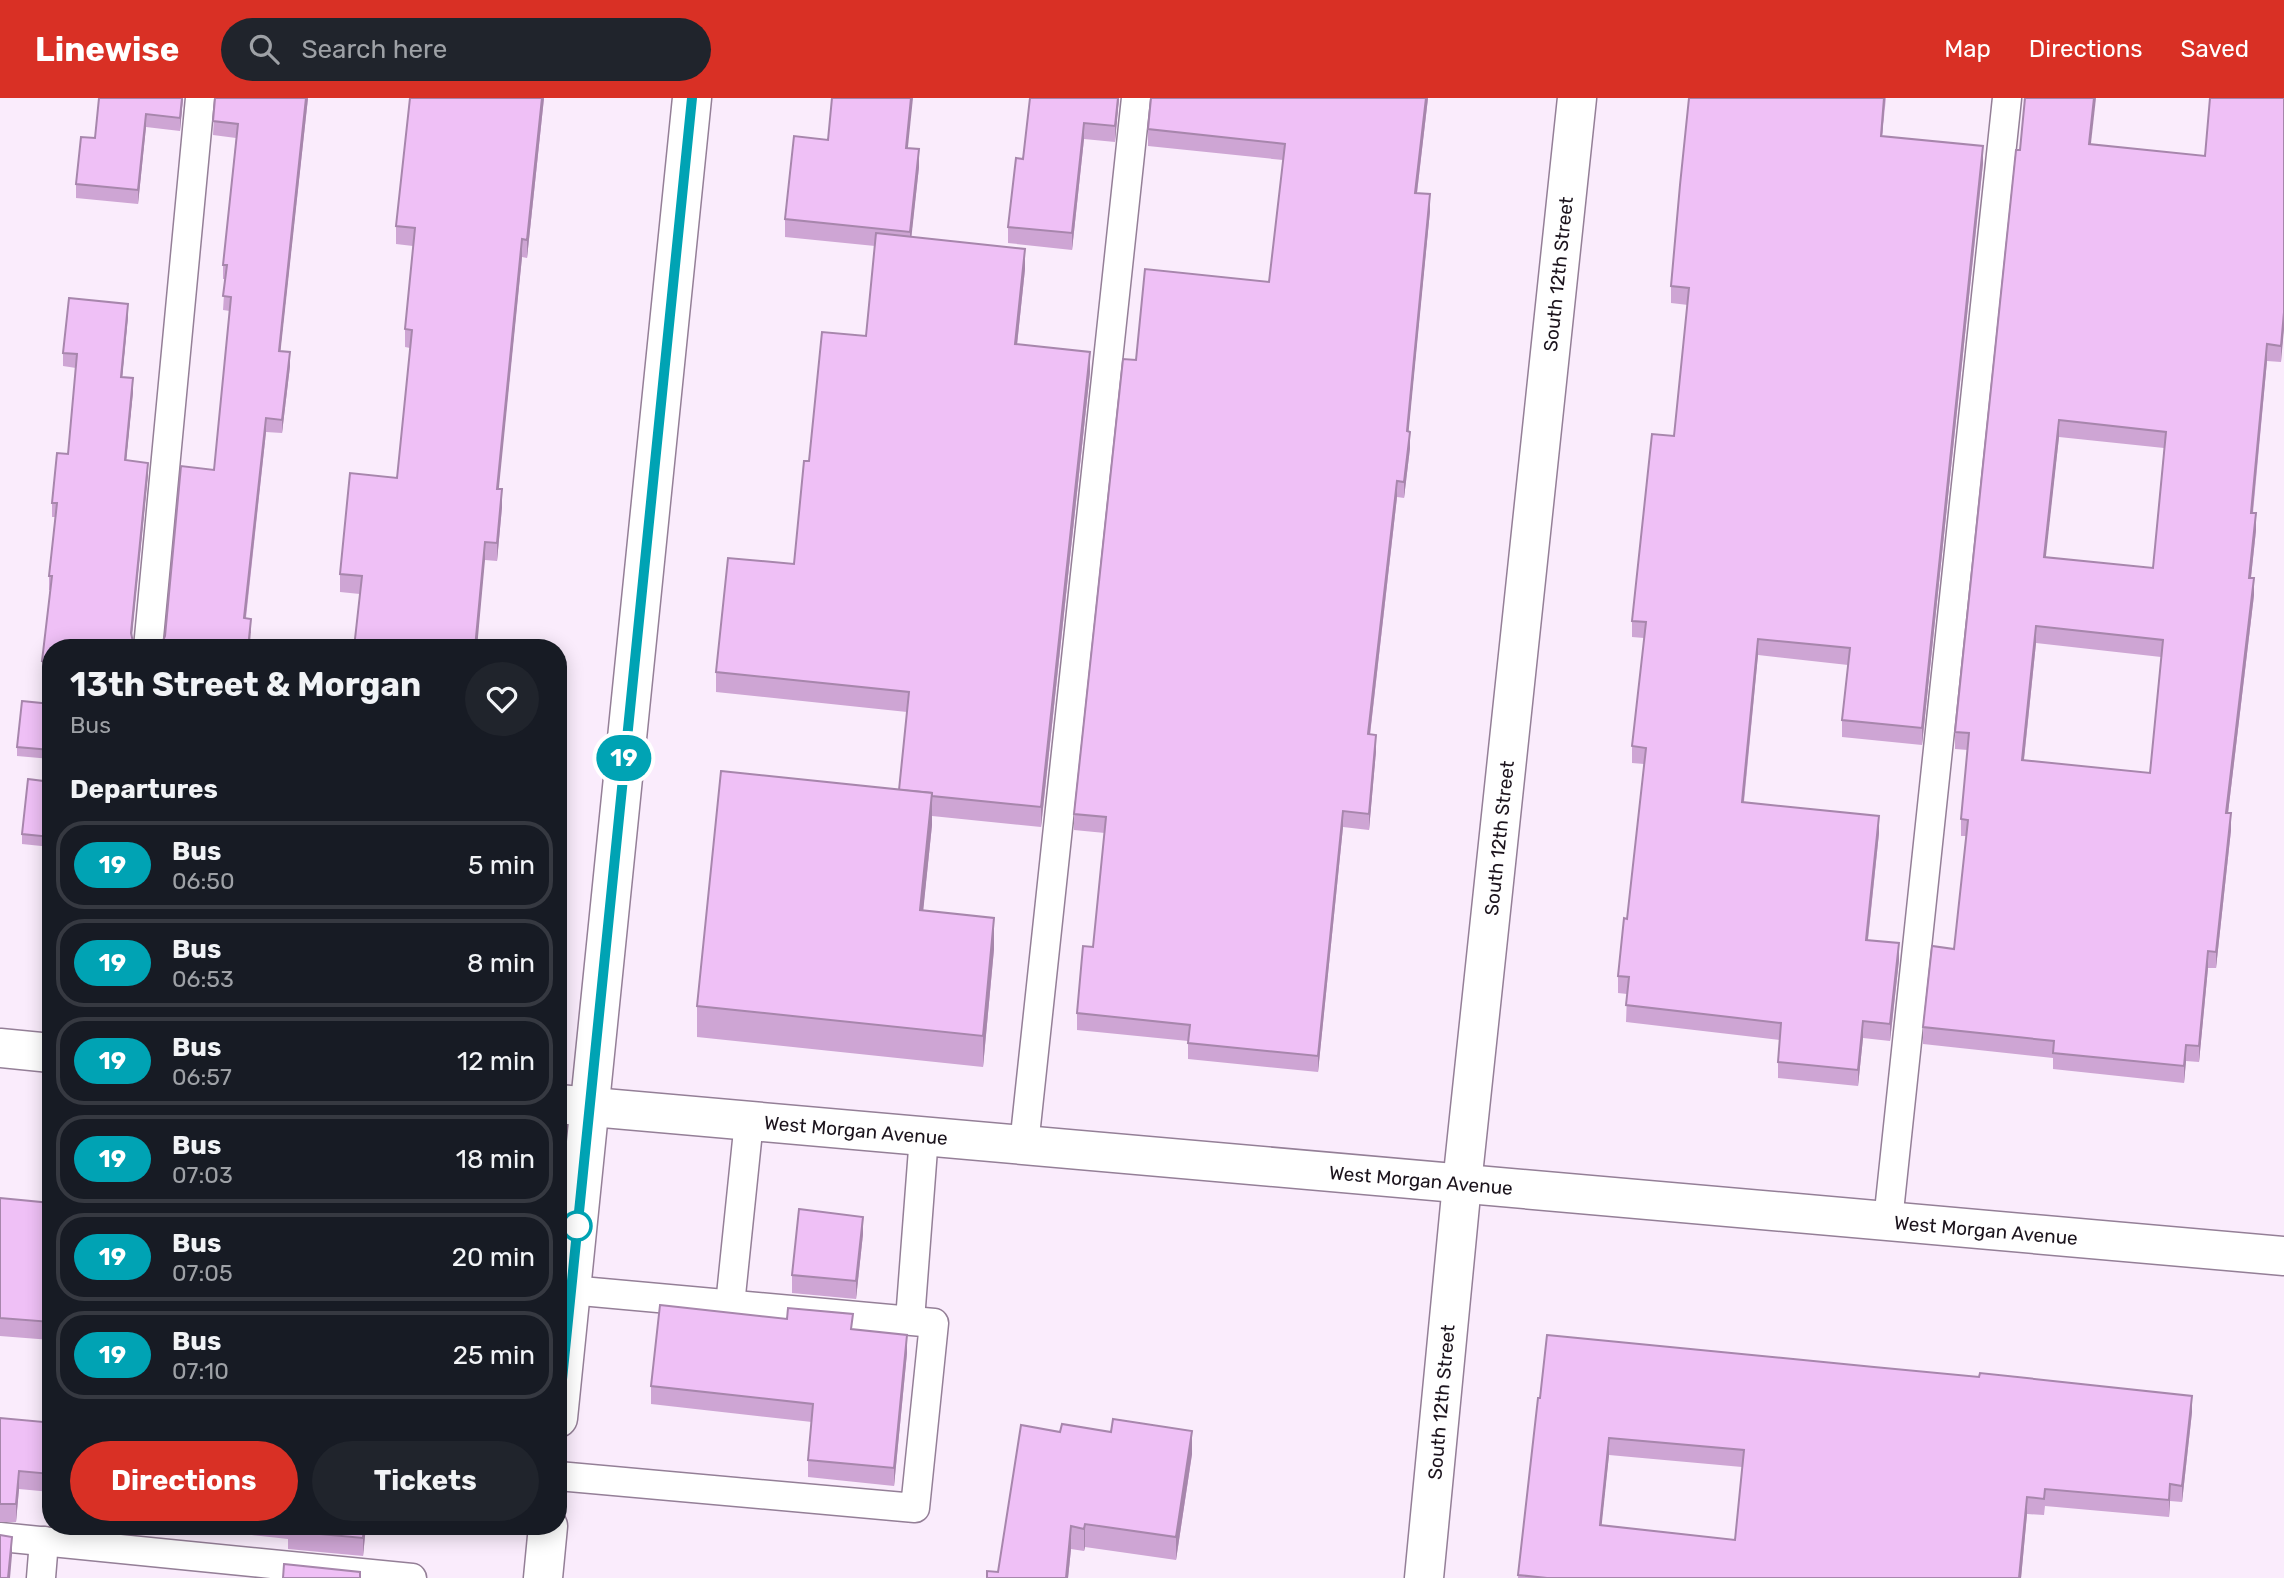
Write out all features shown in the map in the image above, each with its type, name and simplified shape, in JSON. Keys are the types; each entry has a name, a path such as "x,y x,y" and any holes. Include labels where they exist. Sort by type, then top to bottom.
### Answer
{"street":[{"path":"567,1322 570,1290 573,1106 692,98"},
{"name":"South 12th Street","path":"1424,1578 1462,1184 1577,98"},
{"path":"0,1048 42,1052"},
{"name":"West Morgan Avenue","path":"573,1106 2284,1256"},
{"path":"542,1578 547,1535"}],"lane":[{"path":"149,639 200,98"},
{"path":"1024,1145 1136,98"},
{"path":"1888,1221 2007,98"},
{"path":"730,1305 749,1121"},
{"path":"909,1321 924,1136"},
{"path":"567,1477 915,1508 934,1323 570,1290"},
{"path":"0,1537 412,1578"},
{"path":"41,1578 44,1541"}],"building":[{"path":"99,98 182,98 180,118 146,114 138,190 76,184 81,137 95,138"},
{"path":"215,98 306,98 279,351 290,352 282,420 266,418 244,618 251,619 249,639 164,639 181,466 214,470 231,297 223,296 227,265 223,265 238,124 213,121"},
{"path":"410,98 542,98 527,240 522,239 497,489 502,489 497,543 485,542 476,639 355,639 362,576 340,574 350,473 397,478 412,330 405,329 415,228 396,226"},
{"path":"832,98 911,98 906,148 919,149 910,232 785,219 794,136 828,140"},
{"path":"1030,98 1118,98 1115,126 1084,123 1072,233 1008,227 1016,158 1023,159"},
{"path":"1151,98 1426,98 1415,193 1430,194 1407,431 1410,432 1404,482 1397,481 1368,734 1376,735 1369,814 1343,811 1318,1056 1188,1043 1190,1025 1077,1013 1083,946 1093,947 1106,817 1074,814 1123,359 1136,360 1145,269 1269,282 1285,144 1148,129"},
{"path":"1689,98 1884,98 1881,136 1983,146 1922,728 1842,720 1850,648 1758,639 1742,802 1879,816 1866,940 1899,943 1890,1024 1863,1021 1858,1070 1778,1062 1781,1023 1626,1005 1629,977 1618,976 1646,748 1632,746 1646,622 1632,621 1652,434 1674,436 1689,288 1671,286"},
{"path":"2025,98 2094,98 2089,144 2205,156 2210,98 2284,98 2284,312 2281,346 2267,344 2251,513 2256,513 2249,578 2254,578 2226,813 2231,813 2216,952 2208,951 2199,1046 2186,1045 2184,1066 2053,1053 2054,1041 1923,1027 1932,946 1954,949 1968,820 1961,819 1969,733 1955,732 2016,150 2020,150","holes":["2059,420 2166,432 2153,568 2044,557","2036,626 2163,640 2150,773 2022,760"]},
{"path":"876,233 1025,249 1015,344 1090,352 1041,807 899,790 909,692 716,672 728,558 794,564 804,461 809,461 822,332 866,336"},
{"path":"69,298 128,304 121,377 133,378 125,460 148,463 132,639 45,639 57,503 52,503 57,453 68,454 77,354 63,353"},
{"path":"22,701 42,703 42,749 17,747"},
{"path":"721,771 932,793 920,910 994,918 983,1036 697,1006"},
{"path":"28,779 42,781 42,836 22,834"},
{"path":"0,1198 42,1202 42,1321 0,1318"},
{"path":"799,1209 863,1217 856,1281 792,1275"},
{"path":"660,1305 787,1319 788,1308 853,1314 851,1329 907,1335 894,1468 808,1460 813,1404 651,1386"},
{"path":"1547,1335 1979,1377 1980,1373 2192,1396 2182,1486 2170,1484 2169,1500 2045,1489 2044,1499 2027,1497 2019,1578 1547,1578 1518,1575","holes":["1609,1438 1744,1450 1735,1540 1600,1525"]},
{"path":"0,1418 42,1422 42,1473 19,1471 16,1504 0,1504"},
{"path":"1113,1419 1192,1431 1176,1537 1085,1524 1084,1529 1071,1526 1066,1578 987,1578 987,1571 998,1572 1021,1425 1060,1432 1062,1424 1111,1432"},
{"path":"0,1535 12,1537 8,1578 0,1578"},
{"path":"331,1535 363,1535 363,1538"},
{"path":"284,1564 360,1572 360,1578 283,1578"}],"bus line":[{"name":"19","path":"567,1326 692,98"}]}
